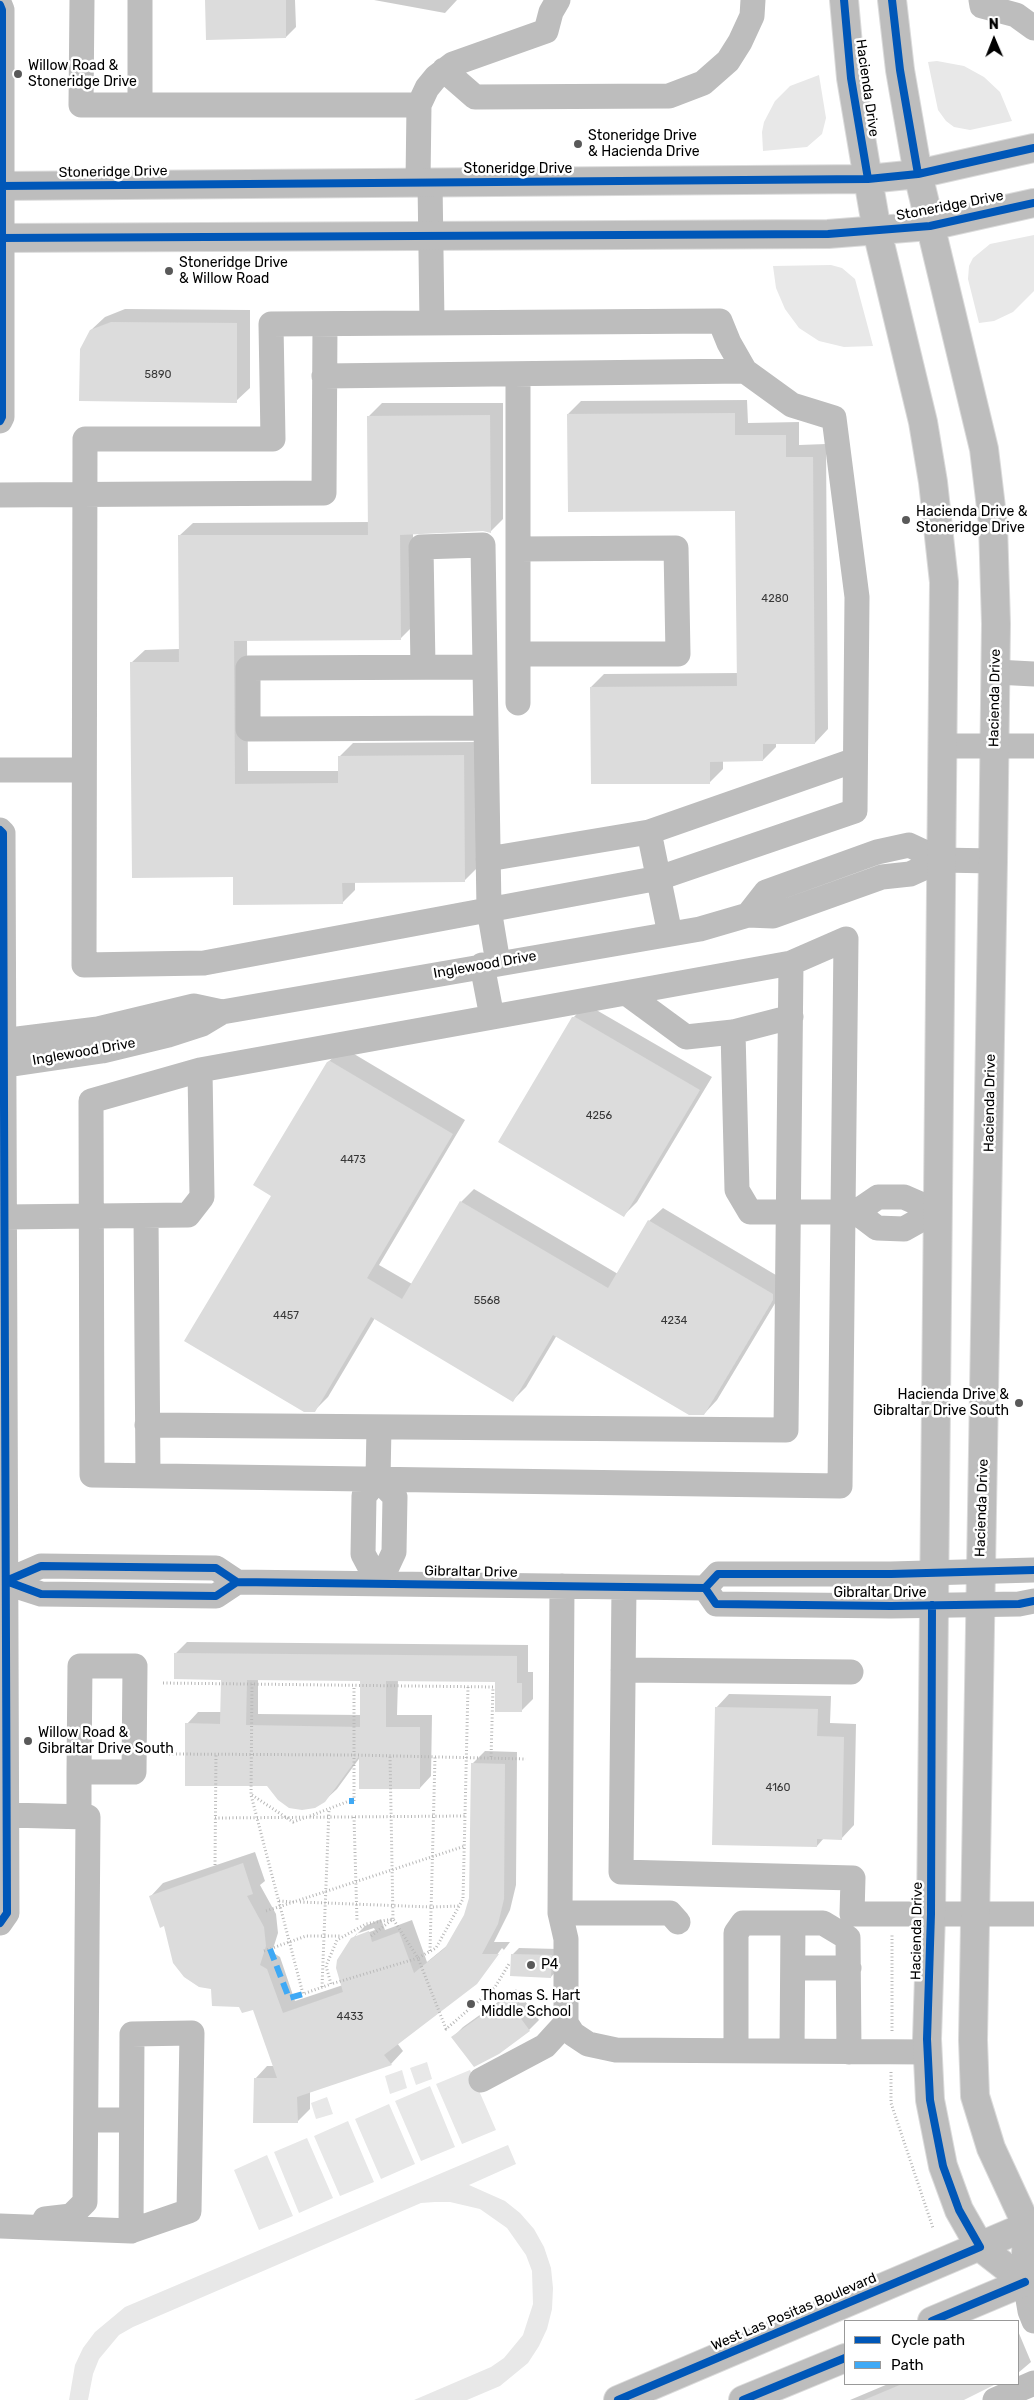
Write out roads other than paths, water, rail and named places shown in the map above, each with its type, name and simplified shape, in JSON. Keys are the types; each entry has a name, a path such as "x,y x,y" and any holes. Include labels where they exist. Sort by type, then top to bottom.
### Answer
{"main road":[{"name":"Hacienda Drive","path":"844,0 851,78 868,179 877,231 923,422 933,482 944,582 932,1573 928,2052 930,2100 943,2166 959,2210 980,2247 1030,2280"},
{"name":"Hacienda Drive","path":"892,0 900,70 918,174 984,449 993,524 996,672 986,1375 979,1605 973,2040 975,2096 991,2148 1031,2225 1030,2280"},
{"name":"Stoneridge Drive","path":"1,186 868,179 918,174 1034,148"},
{"name":"Stoneridge Drive","path":"1,238 828,234 930,226 1034,203"},
{"name":"West Las Positas Boulevard","path":"618,2400 1031,2225"},
{"path":"934,2320 1030,2280"},
{"path":"743,2400 844,2358"}],"street":[{"path":"82,0 81,105 419,105"},
{"path":"140,0 140,105"},
{"path":"432,323 430,236 419,105 427,88 444,70 454,64 546,31 551,12 558,0"},
{"path":"444,70 475,97 669,96 703,83 728,60 740,42 752,16 753,0"},
{"path":"982,0 982,6 1016,14 1034,28"},
{"path":"0,4 2,10 2,417 0,421"},
{"path":"720,321 729,343 745,371 792,405 834,418 857,597 855,811 659,878 204,963 84,964 85,439 273,439 271,324 432,323 720,321"},
{"path":"0,495 85,492 324,492 325,324"},
{"path":"324,376 745,371"},
{"path":"518,374 518,703"},
{"path":"423,667 421,546 483,545 492,1017"},
{"path":"518,549 676,548 678,654 518,654"},
{"path":"485,667 248,668 248,729 486,728"},
{"path":"996,672 1034,674"},
{"path":"942,746 1034,746"},
{"path":"488,859 649,832 856,760"},
{"path":"0,770 84,770"},
{"path":"0,830 3,834 3,1581 7,1816 7,1913 0,1923"},
{"path":"649,832 670,934"},
{"name":"Inglewood Drive","path":"2,1054 102,1051 168,1035 202,1024 222,1012 700,928 748,915 766,892 877,852 909,845 941,860 993,861"},
{"path":"846,939 850,1212 840,1486 92,1475 91,1101 200,1070 791,963 846,939"},
{"path":"147,1425 786,1430 791,963"},
{"path":"626,993 686,1037 733,1032 791,1016"},
{"path":"733,1032 737,1190 750,1212 850,1212 877,1228 904,1229 936,1211"},
{"path":"4,1217 188,1215 202,1197 200,1070"},
{"path":"146,1216 148,1476"},
{"path":"379,1427 378,1479 364,1496 363,1554 379,1584"},
{"name":"Gibraltar Drive","path":"3,1581 41,1594 216,1596 237,1582 705,1588 718,1574 980,1573 1034,1570"},
{"path":"562,1586 560,1913 566,1940 566,2023 573,2034 588,2044 616,2050 928,2052"},
{"path":"624,1587 621,1872 853,1878 852,1914 1034,1914"},
{"name":"Gibraltar Drive","path":"705,1588 716,1604 979,1605 1034,1601"},
{"path":"79,1817 80,1666 135,1666 134,1772 80,1772"},
{"path":"623,1670 851,1672"},
{"path":"0,2226 71,2216 85,2202 88,1817 7,1816"},
{"path":"560,1913 670,1913 678,1922"},
{"path":"736,2051 736,1933 743,1923 823,1923 848,1938 849,2052"},
{"path":"792,2051 793,1923"},
{"path":"793,1968 849,1968"},
{"path":"481,2080 545,2046 566,2023"},
{"path":"0,2226 131,2231 189,2211 192,2033 132,2034 131,2231"},
{"path":"86,2120 131,2120"},
{"path":"1030,2280 1030,2311 1034,2321"},
{"path":"995,2400 1034,2383"}],"place":[{"name":"Willow Road & Stoneridge Drive","path":"18,74"},
{"name":"Stoneridge Drive & Hacienda Drive","path":"578,144"},
{"name":"Stoneridge Drive & Willow Road","path":"169,271"},
{"name":"Hacienda Drive & Stoneridge Drive","path":"906,520"},
{"name":"Hacienda Drive & Gibraltar Drive South","path":"1019,1403"},
{"name":"Willow Road & Gibraltar Drive South","path":"28,1741"},
{"name":"P4","path":"531,1965"},
{"name":"Thomas S. Hart Middle School","path":"471,2004"}]}
